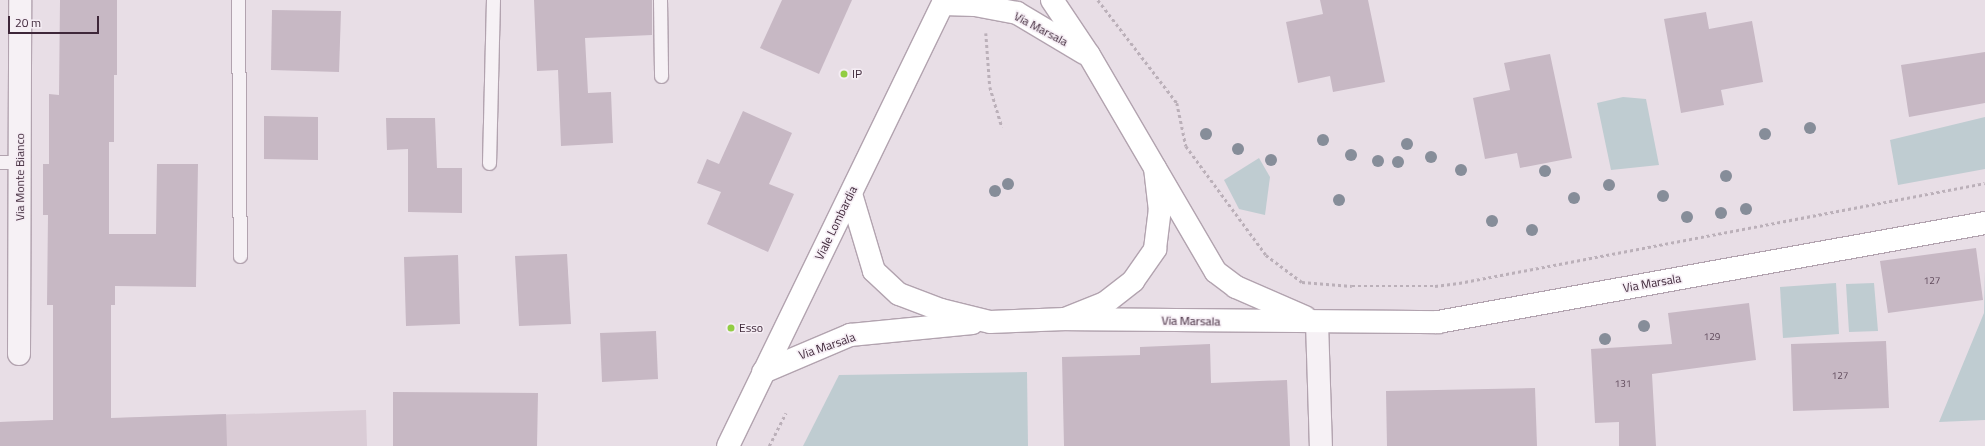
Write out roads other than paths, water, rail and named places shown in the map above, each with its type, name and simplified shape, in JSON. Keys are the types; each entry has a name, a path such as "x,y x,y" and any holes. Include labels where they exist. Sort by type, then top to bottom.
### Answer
{"main road":[{"name":"Via Marsala","path":"1052,0 1089,55 1216,272 1236,287 1317,322"},
{"name":"Via Marsala","path":"944,2 975,5 1017,13 1089,55"},
{"name":"Viale Lombardia","path":"728,446 944,2"},
{"name":"Via Marsala","path":"1066,319 1105,303 1133,281 1155,249 1160,211 1155,168"},
{"name":"Via Marsala","path":"850,194 874,271 899,294 941,310 990,322"},
{"name":"Via Marsala","path":"763,372 850,336 990,322 1066,319 1438,322 1985,223"}],"street":[{"name":"Via Monte Bianco","path":"19,354 10,162 20,0"},
{"path":"1317,322 1321,446"}],"lane":[{"path":"238,0 240,256"},
{"path":"489,163 492,0"},
{"path":"660,0 661,76"}],"place":[{"name":"IP","path":"844,74"},
{"name":"Esso","path":"731,328"}]}
